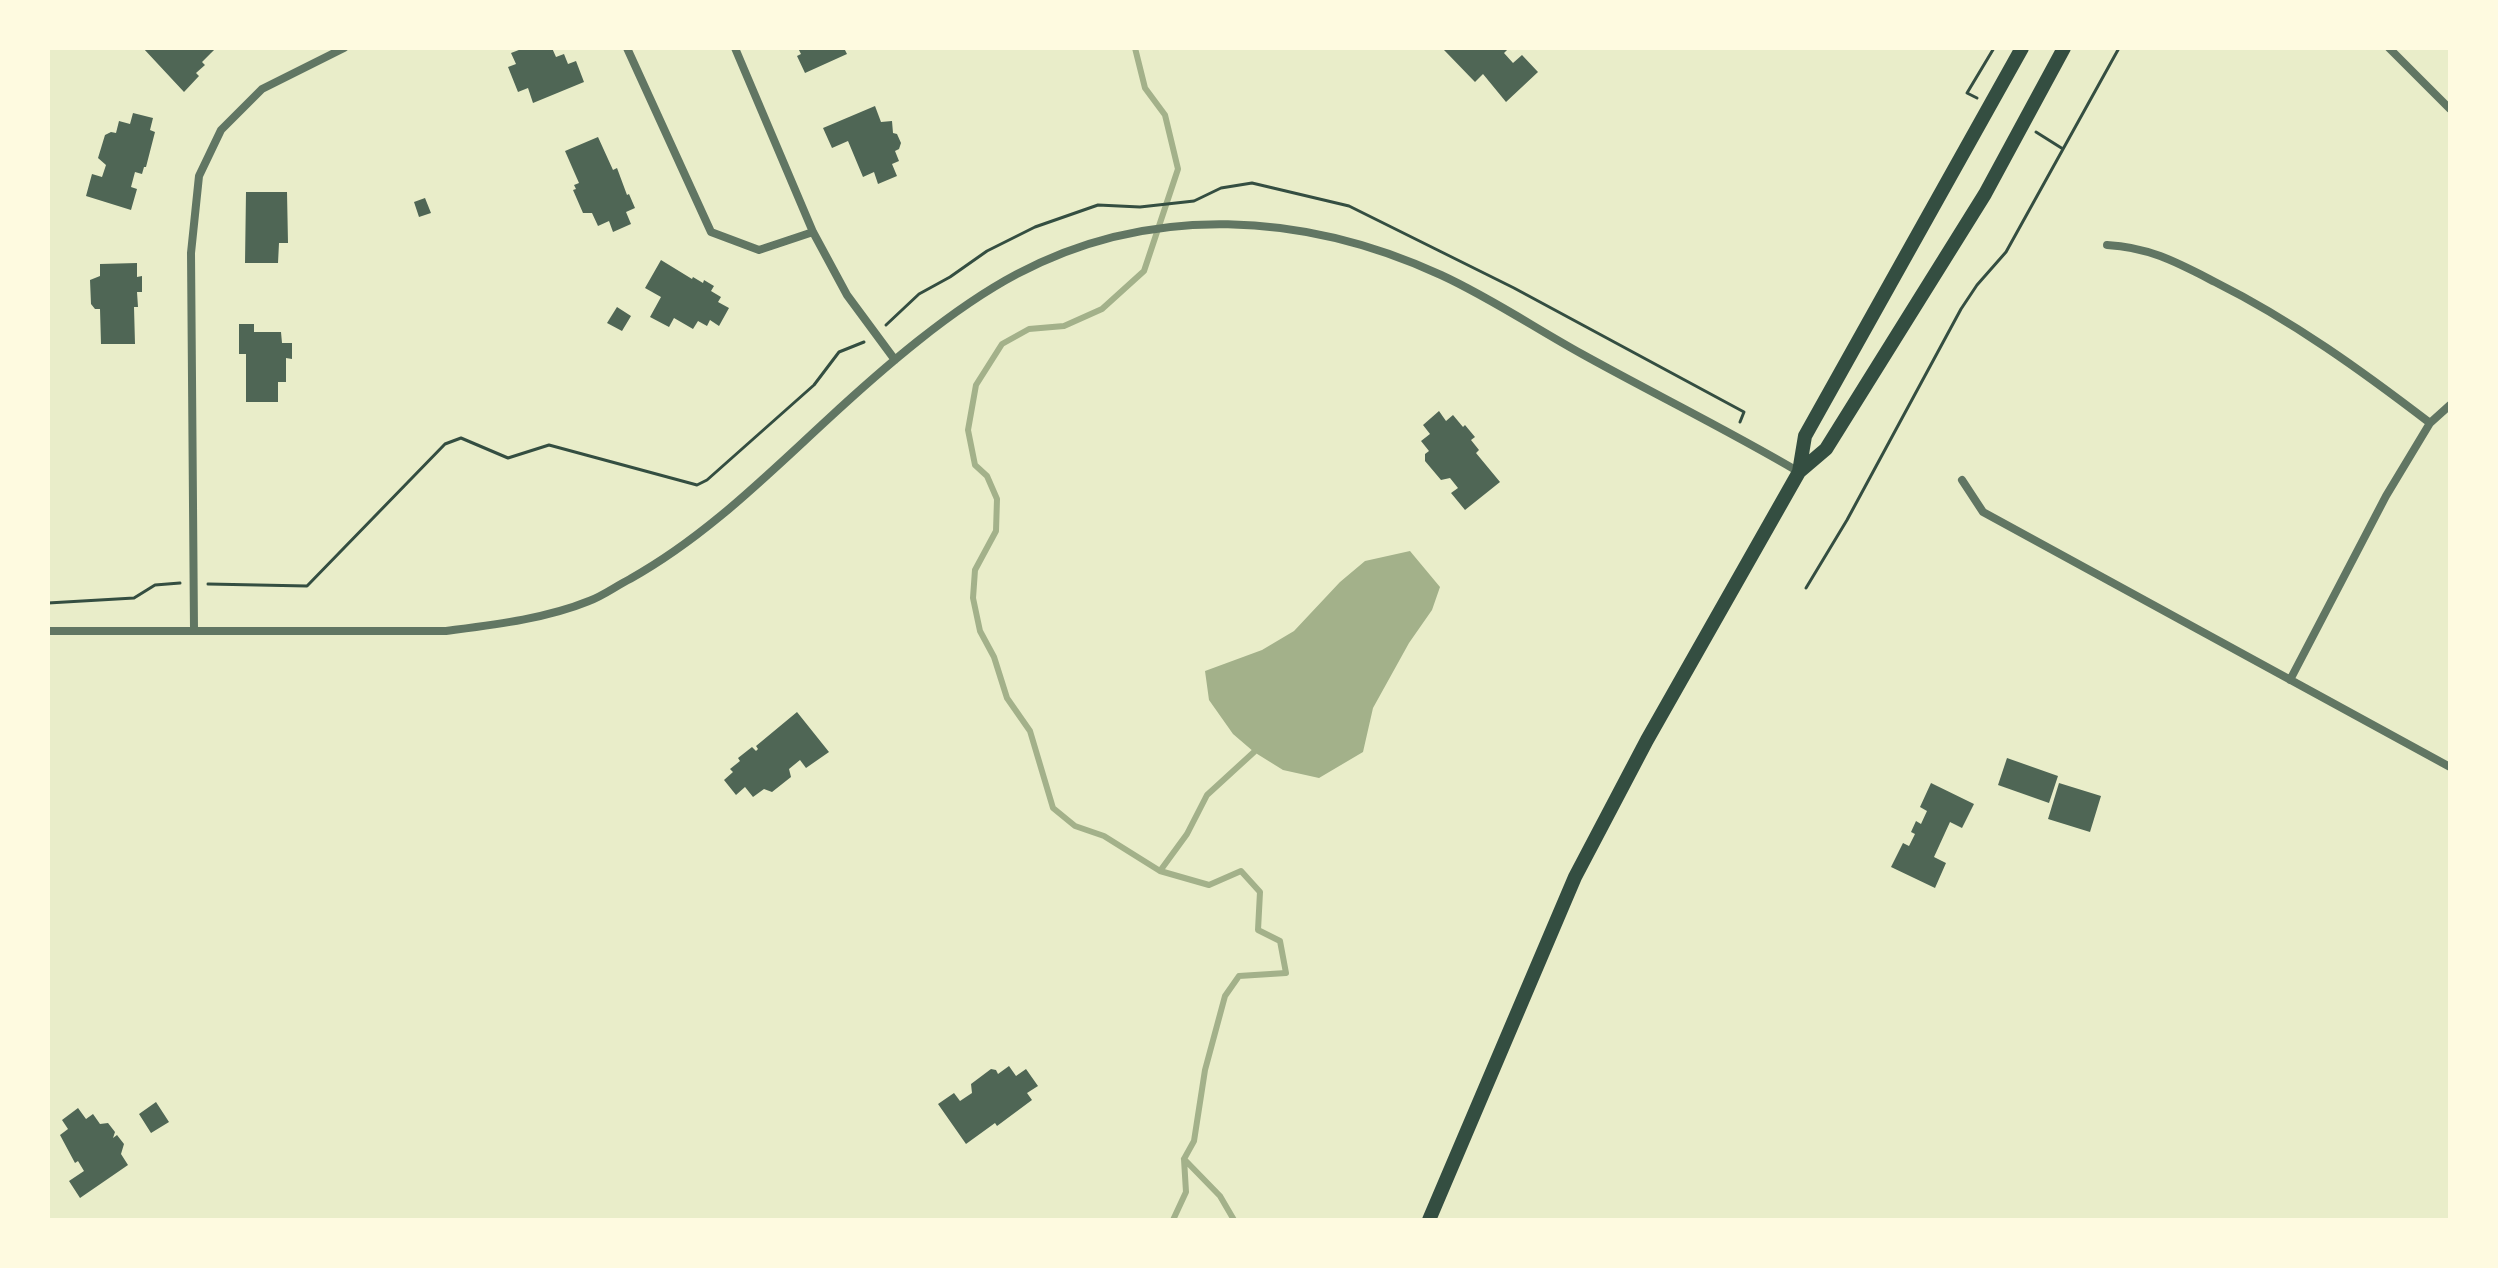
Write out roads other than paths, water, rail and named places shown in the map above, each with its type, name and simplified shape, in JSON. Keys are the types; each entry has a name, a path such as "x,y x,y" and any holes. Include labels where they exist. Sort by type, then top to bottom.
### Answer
{"main road":[{"path":"1799,472 1805,436 2022,48"},
{"path":"1429,1220 1575,877 1647,740 1799,472 1826,449 1985,194 2064,48"}],"street":[{"path":"194,630 191,253 199,176 221,130 262,89 344,48"},
{"path":"627,48 711,232 759,250 813,232"},
{"path":"735,48 813,232 847,295 895,360"},
{"path":"2389,48 2450,109"},
{"path":"48,631 446,631 510,623 589,601 664,560 729,511 895,360 963,309 1014,275 1095,240 1145,228 1213,223 1279,227 1320,234 1398,258 1442,275 1799,472"},
{"path":"2107,245 2134,246 2171,259 2241,296 2288,322 2360,370 2430,423"},
{"path":"2290,680 2386,496 2430,423 2450,405"},
{"path":"1962,480 1983,512 2450,767"}],"waterway":[{"path":"1135,48 1145,88 1165,115 1178,169 1144,271 1102,309 1064,326 1029,329 1002,344 976,385 968,430 975,465 987,476 997,499 996,531 975,570 973,598 980,631 994,657 1007,698 1030,731 1053,808 1075,826 1104,836 1160,871 1209,885 1241,871 1260,892 1258,930 1280,941 1286,973 1239,976 1225,996 1205,1070 1194,1141 1184,1159 1186,1192 1173,1220"},
{"path":"1160,871 1187,834 1207,795 1254,752"},
{"path":"1184,1159 1220,1196 1234,1220"}]}
